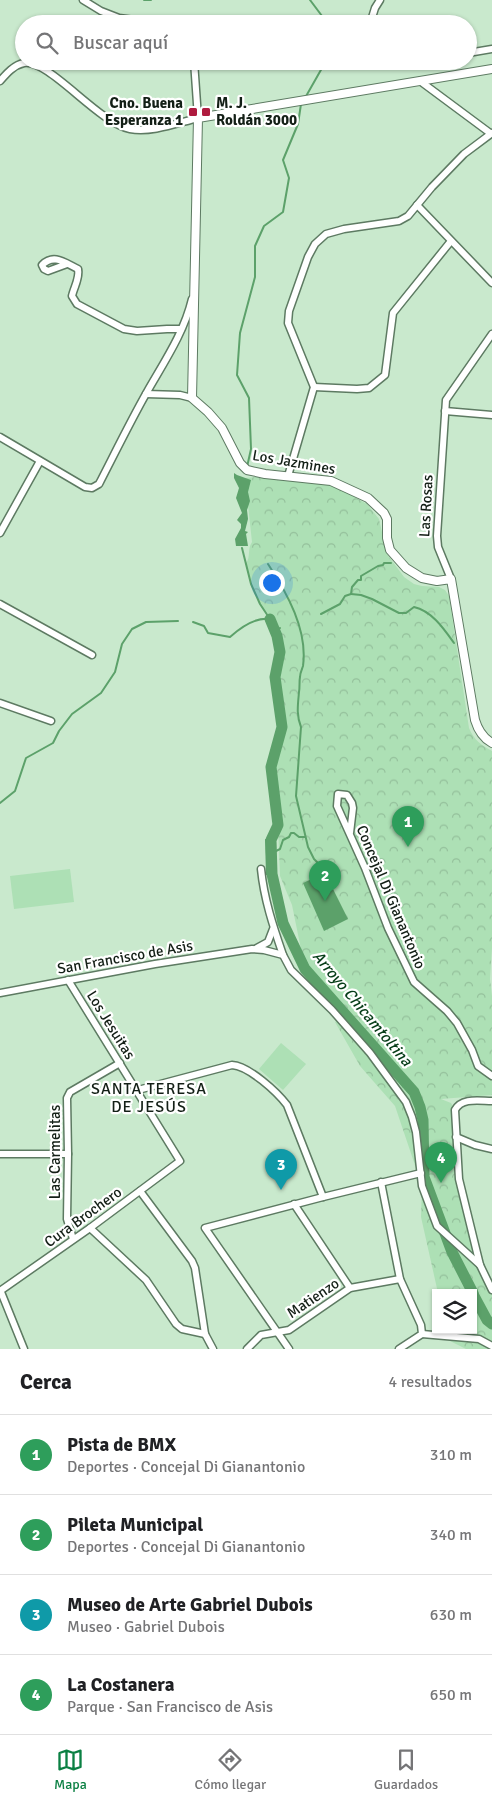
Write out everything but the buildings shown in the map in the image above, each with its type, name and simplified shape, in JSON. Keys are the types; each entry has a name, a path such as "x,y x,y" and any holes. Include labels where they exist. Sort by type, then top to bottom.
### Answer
{"street":[{"path":"83,0 111,15"},
{"path":"97,0 101,11"},
{"path":"373,15 380,0"},
{"path":"477,52 492,49"},
{"path":"0,81 10,70 15,68"},
{"path":"46,70 102,116 129,129 150,130 198,118 492,69"},
{"path":"146,394 180,395 192,398 196,283 198,118 195,70"},
{"path":"288,476 314,387 288,323 292,302 308,257 315,244 326,234 344,229 398,221 408,216 432,186 464,154 491,133 420,81"},
{"path":"417,206 492,283"},
{"path":"314,387 369,388 385,376 392,314 451,241"},
{"path":"67,264 78,269 80,276 74,286 72,296 77,304 124,329 137,331 167,328 181,329"},
{"path":"0,437 85,487 92,488 99,484 146,394 169,355 188,315 196,283"},
{"name":"Las Rosas","path":"492,334 446,400 437,536 438,547 451,579 477,728 492,743"},
{"name":"Los Jazmines","path":"192,398 222,428 243,467 247,470 265,474 331,481 368,498 384,513 387,520 387,538 390,550 406,568 422,578 437,581 451,579"},
{"path":"445,411 492,415"},
{"path":"0,533 40,461"},
{"path":"0,604 92,655"},
{"path":"0,703 51,722"},
{"name":"Concejal Di Gianantonio","path":"350,832 352,803 347,794 338,794 337,806 350,832 388,928 414,982 447,1011 457,1023 472,1050 478,1066 492,1076"},
{"path":"261,869 263,889 274,928 283,955 291,970 332,1010 370,1052 406,1102 416,1132 422,1186 437,1226 489,1275 492,1290"},
{"path":"255,949 268,942 274,928"},
{"name":"San Francisco de Asis","path":"0,993 255,949 283,955"},
{"name":"Los Jesuitas","path":"68,980 138,1090 180,1161"},
{"name":"Las Carmelitas","path":"73,1239 67,1219 67,1098 70,1092 120,1063"},
{"path":"138,1090 232,1065 245,1069 266,1085 287,1105 323,1196"},
{"path":"480,1265 459,1179 455,1110 458,1104 464,1101 489,1101 492,1108"},
{"path":"456,1137 475,1145 492,1149"},
{"path":"0,1154 68,1154"},
{"name":"Cura Brochero","path":"0,1291 90,1228 180,1161"},
{"path":"289,1349 205,1228 323,1196 421,1173"},
{"path":"380,1182 400,1279 421,1325 422,1334"},
{"path":"140,1190 192,1261 195,1268 205,1334 214,1349"},
{"path":"294,1204 350,1288"},
{"path":"90,1228 146,1280 176,1324 182,1329 205,1334"},
{"name":"Matienzo","path":"246,1349 261,1335 288,1330 350,1288 400,1279"},
{"path":"0,1291 24,1349"},
{"path":"398,1349 422,1334 479,1339 492,1346"}],"green space":[{"path":"255,477 331,484 367,504 379,519 387,554 404,577 414,584 439,587 445,590 449,596 469,728 478,742 492,751 492,948 490,979 492,996 492,1095 441,1099 451,1103 455,1110 459,1179 492,1289 492,1349 466,1349 448,1340 447,1334 477,1334 477,1289 437,1289 421,1217 422,1186 395,1106 360,1066 335,1022 346,1016 357,1022 305,969 292,905 280,876 278,825 271,767 282,727 275,677 280,652 270,616 260,604 251,584 246,563 252,542 245,478"},
{"path":"70,869 74,902 14,909 10,876"},
{"path":"281,1043 306,1064 283,1090 259,1069"}],"shaded area":[{"path":"234,473 251,480 248,492 250,501 247,510 248,519 245,531 248,532 246,534 248,546 236,546 235,539 241,528 241,524 237,520 242,513 236,498 239,488 234,478"},
{"path":"265,839 275,841 277,874 266,875"},
{"path":"325,873 348,919 324,931 303,883"}],"waterway":[{"path":"144,0 151,0"},
{"path":"310,0 321,15"},
{"path":"305,98 321,70"},
{"path":"247,467 251,449 249,398 237,375 240,333 255,277 255,246 264,226 283,212 289,178 283,160 298,124 301,104"},
{"path":"242,548 251,584 260,604 270,619"},
{"path":"321,614 340,604 345,596 351,594 352,587 358,580 361,580 361,576 384,563 391,563"},
{"path":"268,564 289,600 302,639 304,652 300,676 298,710 301,727 296,796 308,847 314,859 331,876 328,883"},
{"path":"351,594 372,599 399,613 406,613 414,607 420,609 432,616 454,643"},
{"path":"193,622 204,626 208,633 230,637 254,621 270,619"},
{"name":"Arroyo Chicamtoltina","path":"270,619 277,636 280,652 275,677 282,727 271,767 278,825 271,840 272,874 283,923 305,969 414,1092 423,1120 424,1177 452,1252 471,1289"},
{"path":"0,803 15,791 26,758 53,743 59,731 72,714 101,693 115,672 122,644 132,629 146,622 178,621"},
{"name":"Arroyo Chicamtoltina","path":"277,636 277,630 280,628"},
{"path":"274,852 280,849 283,840 289,837 291,833 299,837 305,837"},
{"name":"Arroyo Chicamtoltina","path":"477,1301 487,1320 492,1324"}],"place":[{"name":"Cno. Buena Esperanza 1","path":"193,112"},
{"name":"M. J. Roldán 3000","path":"206,112"},
{"name":"Pista de BMX","path":"408,847"},
{"name":"Pileta Municipal","path":"325,901"},
{"name":"La Costanera","path":"441,1183"},
{"name":"Museo de Arte Gabriel Dubois","path":"281,1190"}],"district":[{"name":"SANTA TERESA DE JESÚS","path":"149,1097"}]}
